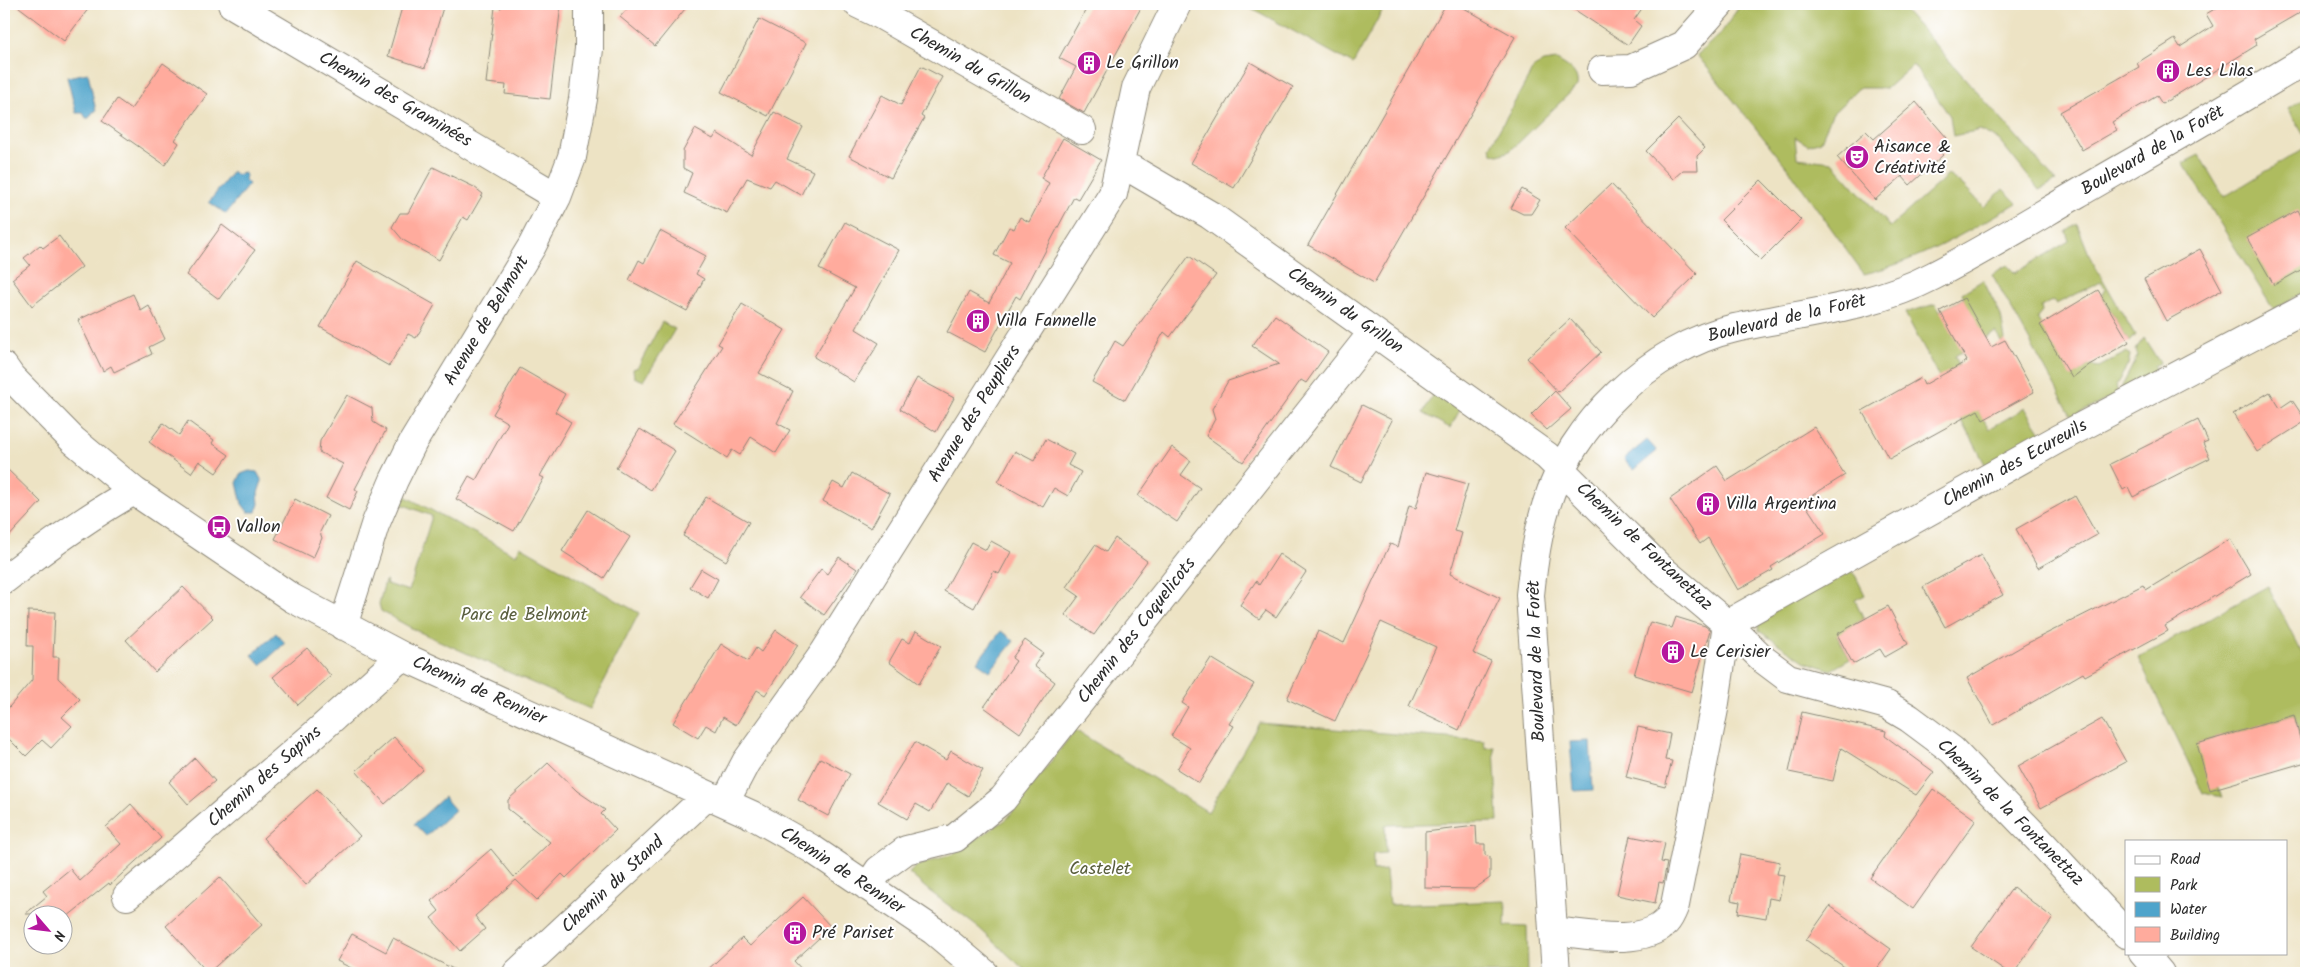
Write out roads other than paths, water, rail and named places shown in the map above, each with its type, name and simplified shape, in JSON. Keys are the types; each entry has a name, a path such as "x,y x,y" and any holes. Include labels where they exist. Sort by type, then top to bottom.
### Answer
{"street":[{"name":"Chemin des Graminées","path":"232,4 557,197"},
{"name":"Avenue de Belmont","path":"343,626 375,525 394,480 413,442 532,246 557,197 572,157 582,99 589,48 589,4"},
{"name":"Chemin du Grillon","path":"858,4 881,15 1082,130"},
{"name":"Avenue des Peupliers","path":"716,799 746,762 824,653 1113,194 1136,88 1177,4"},
{"path":"1602,70 1631,69 1684,45 1720,4"},
{"name":"Boulevard de la Forêt","path":"1556,973 1530,595 1535,550 1546,504 1561,469 1580,437 1602,410 1650,367 1676,350 1702,338 1732,329 1846,306 1878,297 1930,278 2007,236 2306,60"},
{"name":"Chemin du Grillon","path":"1120,167 1133,170 1210,215 1547,456 1561,469"},
{"name":"Chemin des Ecureuils","path":"1727,624 2058,439 2306,308"},
{"name":"Chemin des Coquelicots","path":"868,887 879,870 906,850 955,838 1004,799 1373,332"},
{"name":"Chemin de Rennier","path":"6,374 73,440 134,491 259,577 343,626 402,656 716,799 812,849 934,931 984,973"},
{"name":"Chemin de Fontanettaz","path":"1561,469 1659,567 1727,624"},
{"path":"4,580 47,548 134,491"},
{"path":"1554,931 1630,938 1650,933 1667,922 1676,905 1714,709 1727,624"},
{"name":"Chemin de la Fontanettaz","path":"1727,624 1764,660 1788,678 1887,705 1910,718 1967,765 2096,899 2125,933"},
{"name":"Chemin des Sapins","path":"127,896 316,734 402,656"},
{"name":"Chemin du Stand","path":"517,973 716,799"},
{"path":"2144,954 2160,973"}],"water":[{"path":"88,73 96,111 89,118 86,118 83,113 76,113 67,77"},
{"path":"233,171 237,175 243,173 246,175 245,180 249,184 226,214 209,202"},
{"path":"1647,440 1657,451 1634,470 1624,459"},
{"path":"249,471 257,472 262,481 258,493 259,504 256,512 248,512 242,504 237,483 241,474"},
{"path":"1001,631 1014,641 990,671 977,662"},
{"path":"276,633 285,643 261,665 252,655"},
{"path":"1590,741 1593,790 1574,791 1570,742"},
{"path":"444,797 455,810 426,836 414,824"}],"place":[{"name":"Le Grillon","path":"1089,63"},
{"name":"Les Lilas","path":"2168,71"},
{"name":"Aisance & Créativité","path":"1857,157"},
{"name":"Villa Fannelle","path":"978,321"},
{"name":"Villa Argentina","path":"1708,504"},
{"name":"Vallon","path":"219,527"},
{"name":"Le Cerisier","path":"1673,652"},
{"name":"Pré Pariset","path":"795,933"}],"park label":[{"name":"Parc de Belmont","path":"524,615"},
{"name":"Castelet","path":"1100,869"}]}
